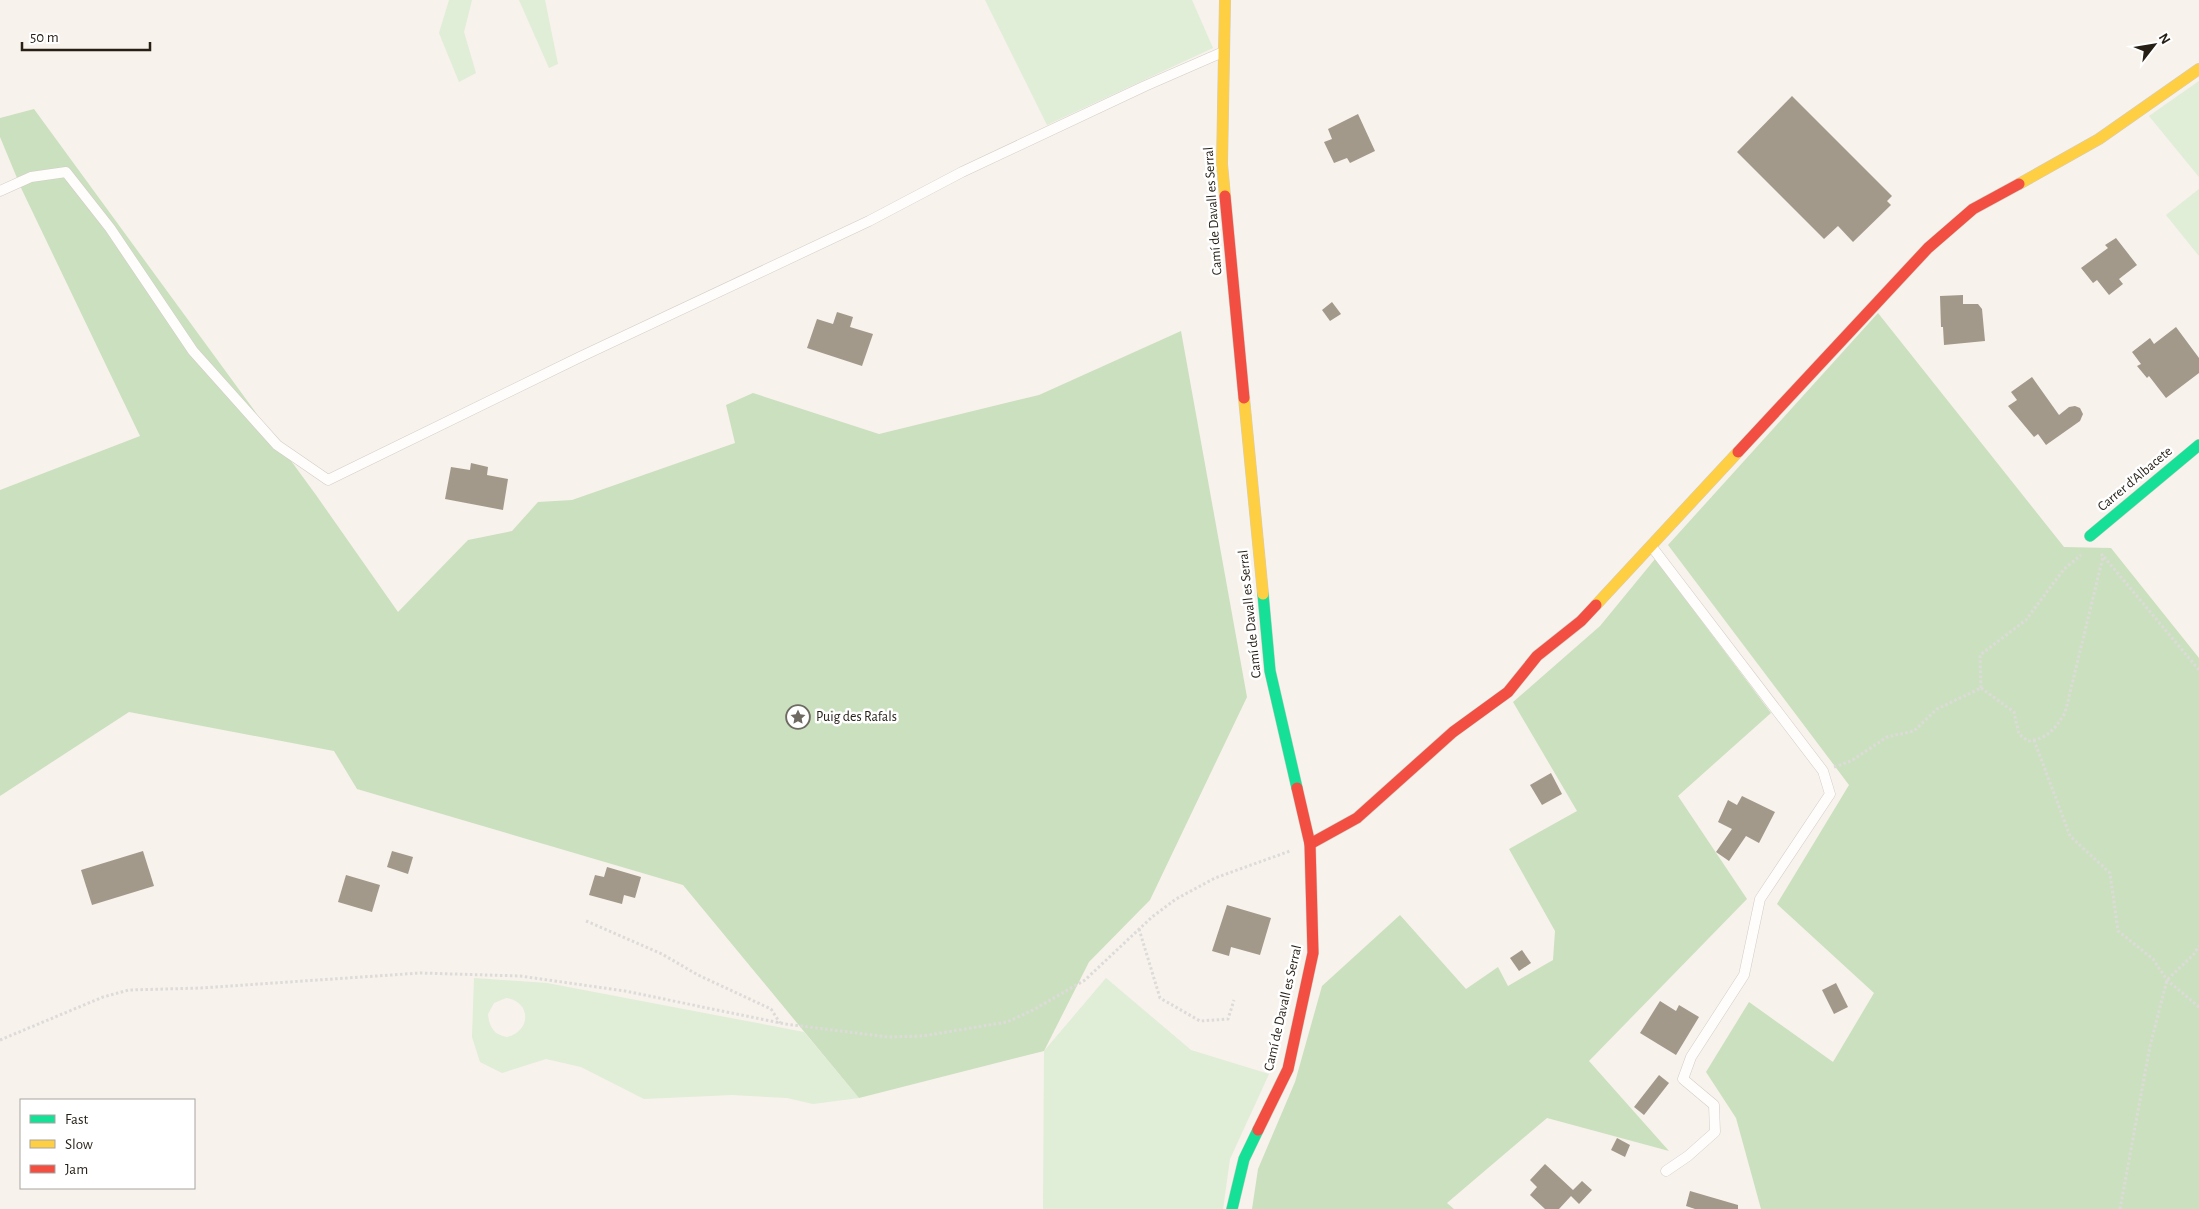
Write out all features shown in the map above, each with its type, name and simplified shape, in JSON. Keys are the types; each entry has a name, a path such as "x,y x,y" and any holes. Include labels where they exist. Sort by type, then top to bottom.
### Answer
{"street":[{"name":"Camí de Davall es Serral","path":"1225,0 1222,164 1270,671 1310,844 1314,953 1288,1069 1244,1159 1232,1209"},
{"path":"1310,844 1357,818 1453,732 1508,692 1537,656 1581,621 1928,248 1973,209 2099,140 2199,69"},
{"name":"Carrer d'Albacete","path":"2092,540 2199,445"}],"lane":[{"path":"0,191 31,177 66,172 110,228 193,351 277,445 328,480 580,357 868,221 962,172 1145,86 1224,52"},
{"path":"1651,545 1823,771 1830,794 1760,899 1744,975 1691,1057 1682,1079 1714,1104 1715,1132 1688,1156 1666,1171"}],"path":[{"path":"1981,688 1980,655 2026,620 2064,569 2092,540 2103,557 2199,670"},
{"path":"1981,688 2014,712 2019,734 2028,741 2040,740 2055,730 2065,714 2103,557"},
{"path":"1823,771 1851,761 1887,737 1914,731 1937,709 1981,688"},
{"path":"2034,740 2070,836 2110,873 2118,931 2153,959 2167,980 2199,1007"},
{"path":"0,1040 102,997 129,990 202,988 420,973 530,977 624,991 781,1023 888,1037 910,1038 1007,1022 1072,989 1139,929 1176,899 1214,878 1310,844"},
{"path":"586,921 662,954 698,975 771,1009 781,1023"},
{"path":"1139,929 1160,998 1200,1021 1228,1019 1234,1000"},
{"path":"2120,1209 2150,1046 2167,980 2194,954 2199,946"}],"green space":[{"path":"449,0 472,0 464,32 476,73 459,82 439,33"},
{"path":"519,0 545,0 558,64 549,68"},
{"path":"985,0 1192,0 1213,48 1047,125"},
{"path":"2199,81 2199,177 2149,116"},
{"path":"34,109 316,495 398,612 468,540 512,531 538,502 572,500 735,443 726,405 753,393 879,434 1039,395 1181,331 1247,697 1150,900 1089,962 1044,1051 859,1098 683,885 357,789 334,751 129,712 0,796 0,490 140,436 22,190 0,137 0,118"},
{"path":"2199,189 2199,256 2166,215"},
{"path":"1878,313 2064,547 2111,548 2199,658 2199,1209 1761,1209 1736,1118 1706,1072 1749,1002 1833,1062 1874,993 1777,904 1849,785 1668,545"},
{"path":"1655,559 1771,713 1678,796 1747,899 1589,1061 1669,1151 1547,1118 1447,1203 1454,1209 1252,1209 1258,1169 1295,1082 1322,986 1400,915 1466,989 1498,967 1508,986 1553,960 1555,931 1509,849 1577,811 1513,702 1600,626"},
{"path":"474,978 547,983 804,1032 859,1098 813,1104 787,1098 732,1095 644,1099 581,1067 546,1059 502,1073 480,1062 472,1037","holes":["506,998 514,1000 524,1010 524,1023 515,1034 507,1037 502,1036 493,1030 488,1014 494,1003"]},
{"path":"1106,978 1191,1050 1269,1074 1230,1159 1223,1209 1043,1209 1044,1051"}],"building":[{"path":"1792,96 1892,196 1887,201 1891,205 1853,242 1838,226 1824,239 1737,152"},
{"path":"1358,114 1375,151 1350,163 1347,158 1334,163 1324,142 1332,139 1328,129"},
{"path":"2116,238 2137,265 2119,279 2123,284 2109,295 2097,280 2093,283 2081,268 2108,248 2105,245"},
{"path":"1963,295 1963,304 1978,304 1982,309 1985,341 1944,345 1943,327 1941,327 1940,296"},
{"path":"1332,302 1341,314 1330,321 1322,310"},
{"path":"837,312 853,317 850,327 873,334 862,366 807,348 817,319 833,324"},
{"path":"2176,327 2199,358 2199,373 2166,398 2149,376 2147,378 2137,366 2141,364 2132,352 2150,338 2154,344"},
{"path":"2032,377 2059,415 2069,407 2075,406 2080,408 2083,414 2080,421 2046,445 2038,434 2034,437 2008,406 2017,400 2011,392"},
{"path":"471,463 488,467 487,475 508,479 503,510 445,499 451,467 470,470"},
{"path":"1551,773 1562,794 1542,805 1530,785"},
{"path":"1742,796 1775,812 1759,843 1746,836 1729,861 1716,852 1732,829 1718,822 1728,800 1737,805"},
{"path":"143,851 154,886 92,905 81,870"},
{"path":"392,851 413,857 408,874 387,867"},
{"path":"607,867 641,877 635,898 624,895 622,904 589,895 595,875 604,877"},
{"path":"346,875 380,885 372,912 338,902"},
{"path":"1227,905 1271,918 1260,955 1231,947 1229,956 1212,951"},
{"path":"1522,950 1531,963 1519,971 1510,958"},
{"path":"1836,983 1848,1007 1834,1014 1822,990"},
{"path":"1660,1001 1676,1011 1679,1005 1699,1017 1676,1055 1640,1033"},
{"path":"1659,1075 1669,1083 1644,1115 1634,1107"},
{"path":"1617,1138 1630,1145 1625,1157 1611,1150"},
{"path":"1545,1164 1573,1190 1582,1181 1592,1190 1579,1204 1571,1196 1559,1209 1545,1209 1530,1195 1537,1187 1530,1180"},
{"path":"1690,1191 1738,1205 1738,1209 1695,1209 1686,1206"}],"traffic: fast":[{"path":"2090,536 2199,445"},
{"path":"1263,594 1270,671 1297,788"},
{"path":"1232,1209 1244,1159 1258,1130"}],"traffic: slow":[{"path":"1225,0 1222,164 1225,196"},
{"path":"2019,184 2099,139 2199,69"},
{"path":"1244,398 1263,594"},
{"path":"1596,605 1738,452"}],"traffic: jam":[{"path":"1738,452 1928,248 1973,209 2019,184"},
{"path":"1225,196 1244,398"},
{"path":"1310,844 1357,818 1453,732 1508,692 1537,656 1581,621 1596,605"},
{"path":"1258,1130 1288,1069 1313,953 1310,844 1297,788"}],"place":[{"name":"Puig des Rafals","path":"798,717"}]}
